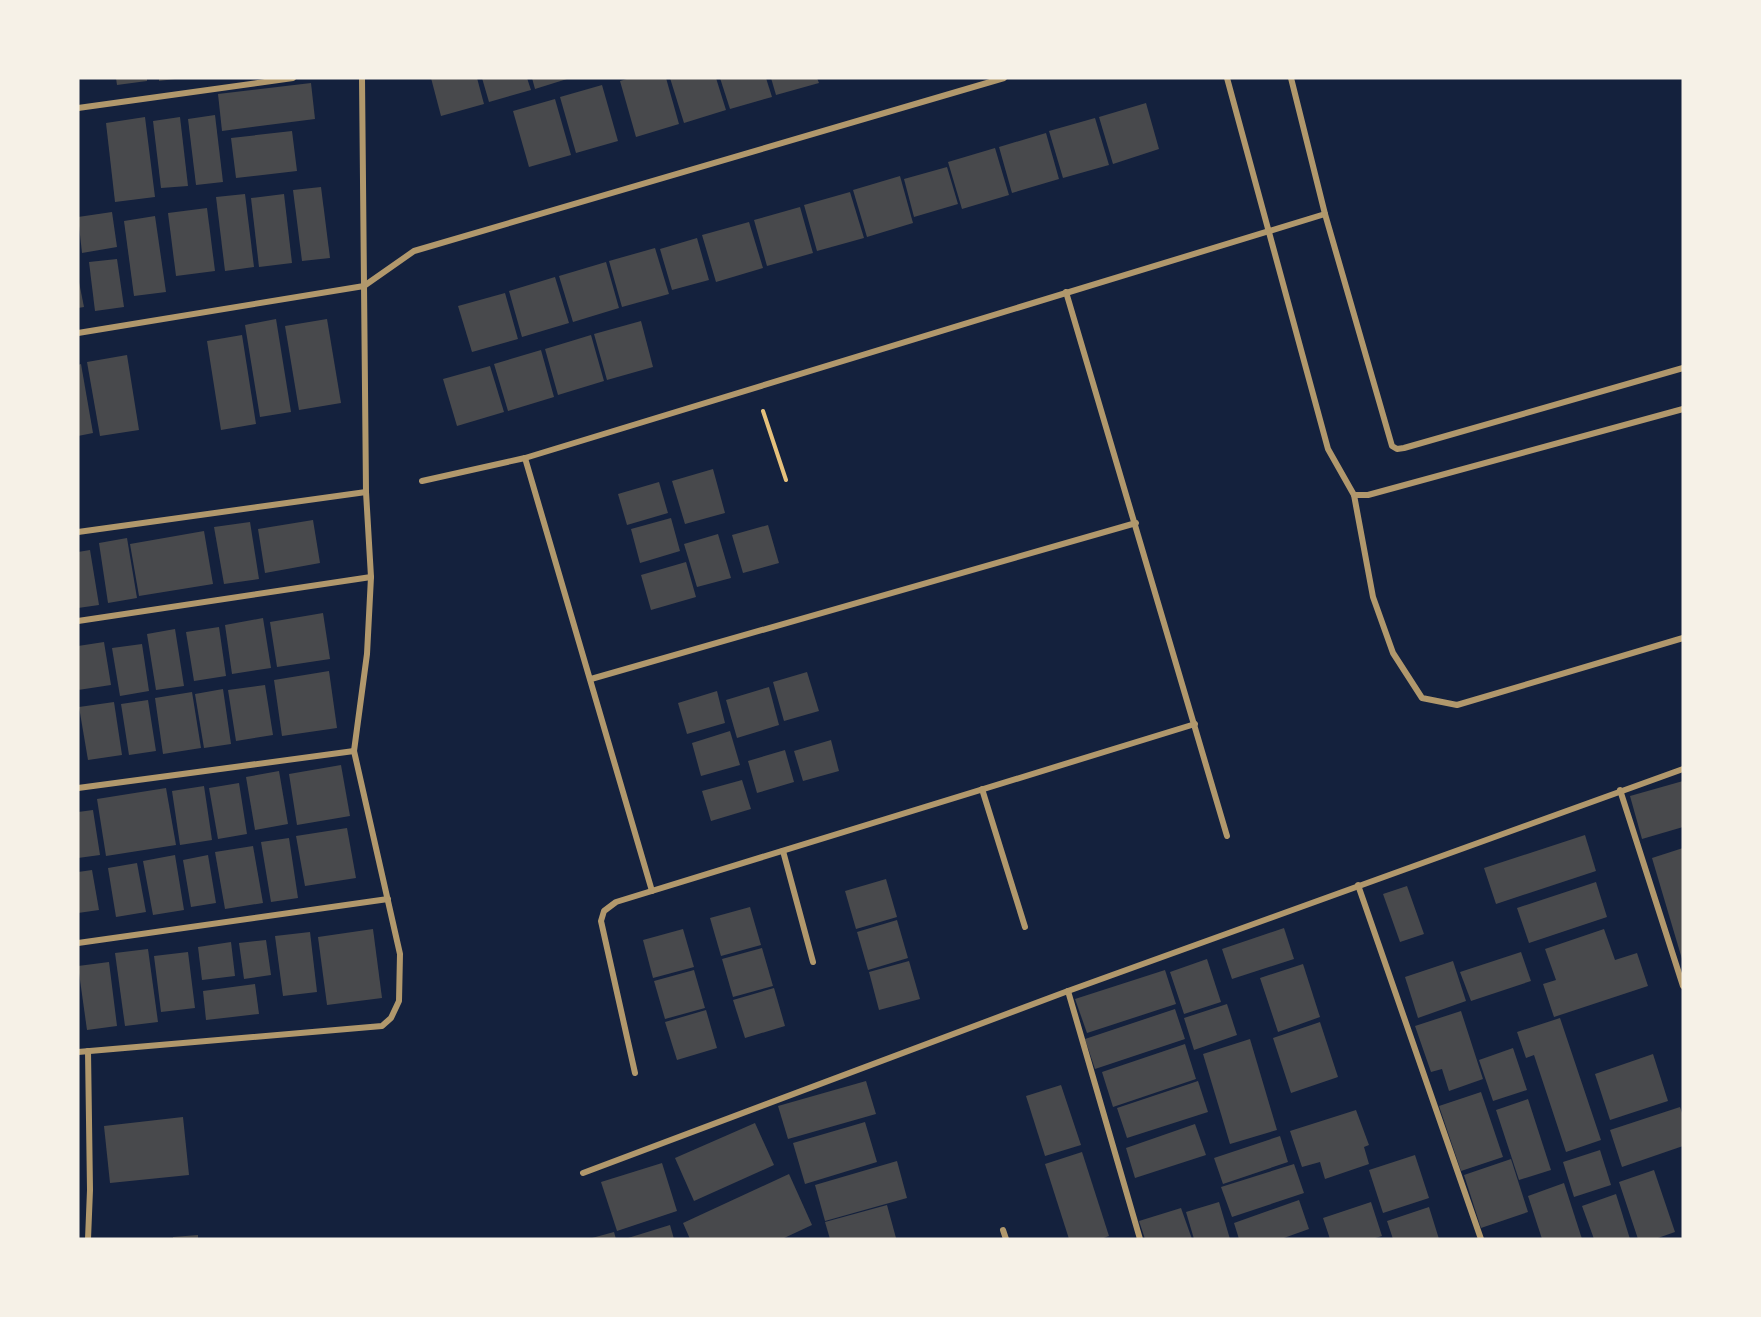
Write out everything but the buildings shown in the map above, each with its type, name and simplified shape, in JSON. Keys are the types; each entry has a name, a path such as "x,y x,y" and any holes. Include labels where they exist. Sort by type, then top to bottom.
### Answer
{"street":[{"path":"78,108 293,78"},
{"path":"78,1052 381,1026 391,1017 399,1001 400,954 354,751 367,654 371,577 366,492 362,78"},
{"path":"78,333 364,286 414,251 1004,78"},
{"path":"1227,78 1328,449 1354,495 1373,597 1393,653 1422,698 1457,705 1683,638"},
{"path":"1291,78 1324,214 1392,446 1397,449 1683,368"},
{"path":"422,481 525,458 1324,214"},
{"path":"1066,292 1227,836"},
{"path":"1354,495 1368,495 1683,409"},
{"path":"525,458 652,891"},
{"path":"78,532 366,492"},
{"path":"591,679 1136,523"},
{"path":"78,621 371,577"},
{"path":"635,1073 601,921 604,911 616,902 1195,724"},
{"path":"78,789 354,751"},
{"path":"583,1173 1068,991 1683,769"},
{"path":"982,789 1025,927"},
{"path":"1620,790 1683,986"},
{"path":"783,851 813,962"},
{"path":"1358,885 1481,1239"},
{"path":"78,943 388,898"},
{"path":"1068,991 1140,1239"},
{"path":"88,1052 90,1191 88,1239"},
{"path":"1003,1230 1006,1239"}],"path":[{"path":"753,388 786,480"}]}
